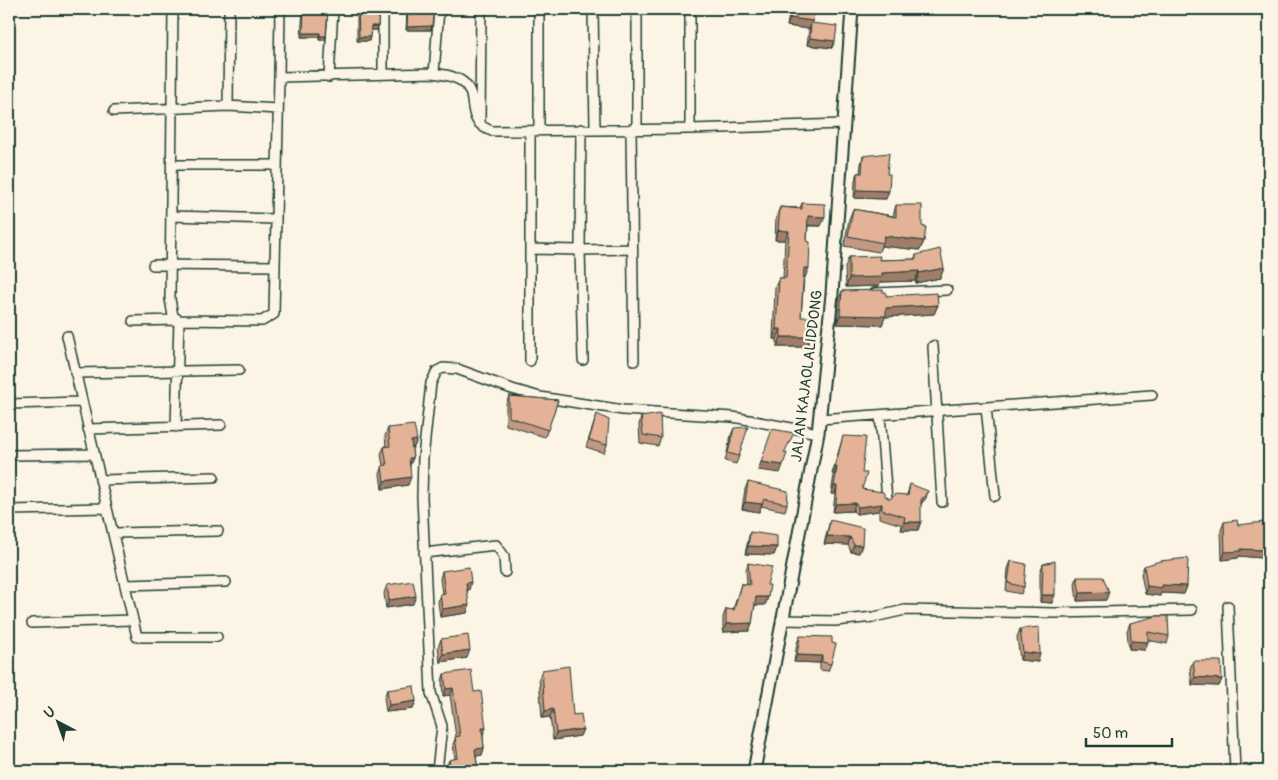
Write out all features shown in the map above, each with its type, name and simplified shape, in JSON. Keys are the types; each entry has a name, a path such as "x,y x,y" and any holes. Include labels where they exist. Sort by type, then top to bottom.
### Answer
{"street":[{"path":"173,9 170,299 173,316 179,320"},
{"path":"228,106 229,9"},
{"path":"133,321 262,321 274,314 280,9"},
{"path":"329,76 333,9"},
{"path":"383,9 383,74"},
{"path":"434,73 439,9"},
{"path":"480,124 481,9"},
{"path":"530,360 530,249 539,9"},
{"path":"593,9 594,128"},
{"path":"634,361 632,249 638,9"},
{"path":"690,9 690,129"},
{"name":"JALAN KAJAOLALIDDONG","path":"754,771 781,620 818,433 837,294 844,124 852,9"},
{"path":"279,77 434,73 454,77 464,83 470,92 474,115 480,124 492,131 594,128 690,129 844,124"},
{"path":"114,111 228,106 278,109"},
{"path":"581,129 580,250 583,360"},
{"path":"172,165 276,165"},
{"path":"171,216 275,219"},
{"path":"530,249 632,249"},
{"path":"153,265 274,266"},
{"path":"869,293 947,290"},
{"path":"176,426 179,320"},
{"path":"67,336 137,637 217,636"},
{"path":"933,346 942,502"},
{"path":"437,771 442,726 430,693 422,497 423,458 431,383 440,368 447,367 471,372 512,390 540,397 623,410 732,417 818,433"},
{"path":"75,374 239,370"},
{"path":"820,420 1152,395"},
{"path":"9,404 82,402"},
{"path":"986,407 995,496"},
{"path":"880,415 887,500"},
{"path":"88,429 221,425"},
{"path":"9,455 94,454"},
{"path":"100,480 214,477"},
{"path":"9,510 107,508"},
{"path":"113,534 218,531"},
{"path":"424,552 496,545 504,556 505,572"},
{"path":"125,585 226,582"},
{"path":"1228,606 1235,771"},
{"path":"781,620 835,621 874,617 905,610 1055,613 1192,610"},
{"path":"32,623 133,620"}],"building":[{"path":"304,9 328,9 326,36 320,36 320,33 303,33"},
{"path":"358,9 379,9 378,26 371,26 370,37 359,37"},
{"path":"408,9 434,9 432,26 407,27"},
{"path":"791,9 815,9 813,21 790,18"},
{"path":"811,23 837,26 835,41 810,38"},
{"path":"889,153 887,174 890,174 889,191 857,190 857,173 862,173 863,156"},
{"path":"802,203 825,204 825,217 808,216 809,268 804,268 801,317 810,317 810,337 781,337 781,329 776,329 779,278 786,278 789,231 778,230 780,207 802,209"},
{"path":"896,205 922,205 922,226 926,227 924,241 884,236 883,243 848,236 853,209 896,217"},
{"path":"940,249 944,268 919,273 919,271 882,273 882,277 849,278 849,257 880,256 879,260 916,259 916,255"},
{"path":"883,290 883,292 886,292 886,296 937,293 938,305 886,308 886,316 840,315 842,291"},
{"path":"509,396 558,400 548,430 509,417"},
{"path":"597,414 609,420 607,445 589,440"},
{"path":"660,414 661,438 643,435 641,417"},
{"path":"414,425 417,440 411,441 413,458 409,458 411,477 384,481 382,466 387,465 384,447 390,446 388,428"},
{"path":"748,427 739,456 728,453 734,428"},
{"path":"772,429 794,433 784,453 787,453 783,465 761,462"},
{"path":"843,436 866,437 862,473 867,473 862,489 883,492 890,499 896,494 908,495 910,484 928,491 921,500 921,522 904,522 905,517 882,510 882,504 858,507 855,503 836,504 837,486 834,486 837,467 835,467"},
{"path":"748,482 788,491 787,504 764,499 762,504 745,502"},
{"path":"830,520 863,528 862,545 854,545 850,537 827,536"},
{"path":"1237,520 1238,525 1264,522 1265,550 1241,549 1241,551 1225,552 1224,522"},
{"path":"750,532 777,536 777,547 748,546"},
{"path":"1188,558 1187,586 1162,585 1162,588 1147,586 1144,566 1160,561"},
{"path":"1011,561 1026,564 1024,587 1008,583"},
{"path":"1055,561 1055,595 1042,595 1043,564"},
{"path":"748,563 772,567 767,585 770,585 768,597 756,597 752,623 726,624 726,609 734,610 741,584 750,585"},
{"path":"469,567 471,582 466,583 469,605 442,609 440,594 445,593 442,571"},
{"path":"1077,577 1103,577 1109,592 1080,593"},
{"path":"413,581 416,596 389,600 387,585"},
{"path":"1157,616 1168,616 1169,636 1148,632 1148,642 1131,641 1130,623"},
{"path":"1039,627 1040,654 1023,652 1020,629"},
{"path":"468,635 470,650 443,654 441,639"},
{"path":"800,636 832,637 832,643 836,644 831,664 822,662 822,656 797,655"},
{"path":"1193,661 1221,661 1222,679 1195,677"},
{"path":"569,666 573,715 581,714 583,729 556,733 553,709 545,711 542,670"},
{"path":"471,670 474,692 481,691 486,728 482,728 484,748 475,749 478,771 451,771 449,760 458,758 455,737 460,736 453,688 446,689 444,674"},
{"path":"414,686 416,701 389,705 387,690"}]}
